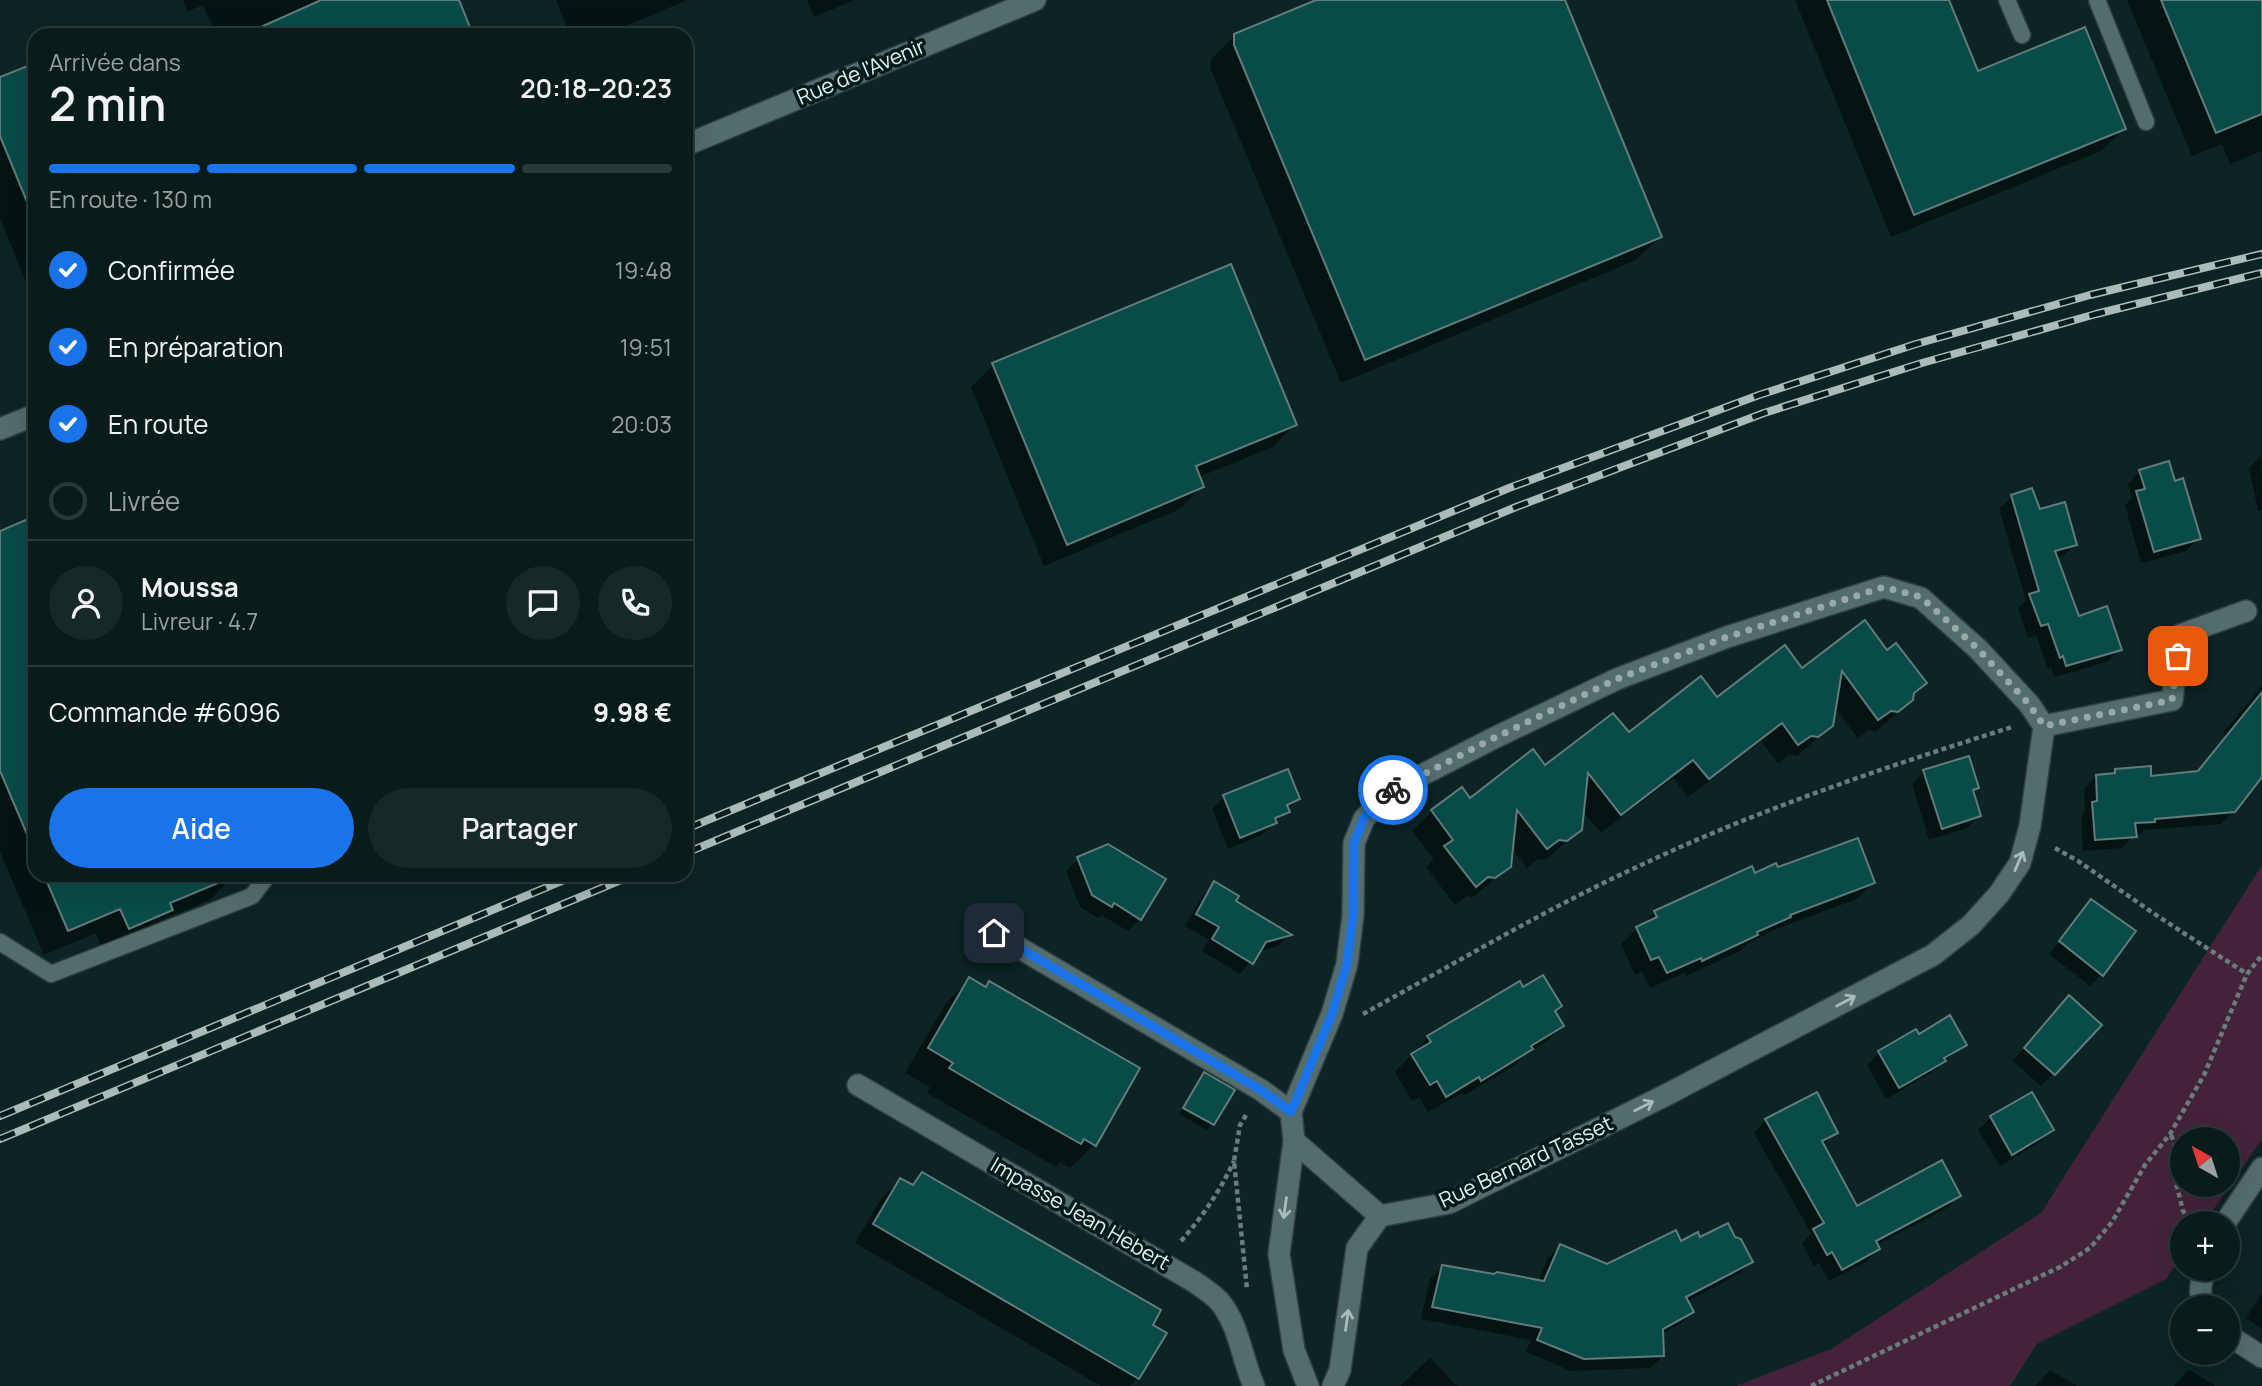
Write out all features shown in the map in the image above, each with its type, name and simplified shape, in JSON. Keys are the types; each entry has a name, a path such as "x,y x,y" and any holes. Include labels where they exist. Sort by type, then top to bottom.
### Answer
{"street":[{"name":"Rue de l'Avenir","path":"693,142 1035,0"},
{"path":"0,429 28,418"},
{"path":"1308,1386 1294,1350 1279,1254 1294,1141 1291,1112 1332,1014 1347,964 1353,915 1354,843 1364,818 1387,793 1617,679 1727,637 1884,587 1921,597 1978,649 2029,704 2044,726 2172,700 2180,635 2246,611"},
{"name":"Rue Bernard Tasset","path":"1380,1216 1449,1203 1666,1095 1933,955 1971,925 1999,894 2020,863 2029,826 2044,726"},
{"path":"994,933 1261,1090 1291,1112"},
{"name":"Impasse Jean Hebert","path":"858,1085 1193,1281 1219,1300 1233,1322 1254,1386"},
{"path":"1294,1141 1380,1216 1357,1248 1340,1370 1334,1386"},
{"path":"2233,1211 2262,1168"},
{"path":"2240,1343 2262,1357"}],"lane":[{"path":"2007,0 2022,35"},
{"path":"2097,0 2146,122"},
{"path":"0,942 51,974 252,896 263,882"}],"path":[{"path":"1360,1016 1566,902 1641,865 1733,825 1817,792 1936,751 2022,724 2044,726"},
{"path":"2020,863 2056,848 2246,974"},
{"path":"2174,1127 2204,1075 2246,974 2262,955"},
{"path":"1233,1322 1248,1306 1234,1161 1240,1125 1247,1114"},
{"path":"1811,1386 2060,1267 2090,1248 2112,1222 2145,1165 2170,1134"},
{"path":"1162,1263 1203,1216 1234,1161"}],"shaded area":[{"path":"2262,865 2262,1139 2240,1171 2240,1127 2170,1127 2170,1197 2222,1197 2212,1211 2170,1211 2170,1273 2166,1279 2037,1344 2010,1386 1736,1386 1831,1349 2041,1213"}],"building":[{"path":"321,0 459,0 470,28 259,28"},
{"path":"1316,0 1565,0 1662,237 1365,360 1234,45 1234,34"},
{"path":"1827,0 1949,0 1978,71 2085,27 2126,129 1914,215"},
{"path":"2161,0 2262,0 2262,114 2216,133"},
{"path":"28,66 28,204 0,136 0,77"},
{"path":"1231,264 1297,425 1196,466 1204,487 1067,545 992,363"},
{"path":"2169,461 2175,481 2183,478 2201,539 2154,552 2136,491 2145,489 2139,470"},
{"path":"2032,488 2040,509 2065,502 2077,545 2055,551 2079,616 2107,606 2122,650 2066,666 2063,656 2060,658 2048,624 2041,626 2029,594 2039,591 2011,495"},
{"path":"28,519 28,837 0,771 0,531"},
{"path":"1865,620 1887,650 1896,643 1927,683 1914,693 1913,700 1898,712 1891,711 1878,720 1842,671 1833,726 1818,737 1811,736 1798,745 1782,723 1709,779 1693,760 1621,815 1588,773 1582,830 1567,841 1559,840 1547,849 1517,810 1511,867 1495,878 1488,877 1476,887 1444,846 1453,840 1431,810 1462,787 1470,798 1533,749 1545,765 1613,713 1629,732 1701,676 1717,697 1785,645 1802,668"},
{"path":"2262,692 2262,777 2235,812 2135,823 2137,837 2095,840 2092,802 2097,801 2096,775 2115,773 2115,769 2151,766 2151,776 2198,771"},
{"path":"1969,756 1979,788 1973,790 1981,816 1942,829 1923,770"},
{"path":"1288,769 1300,799 1287,805 1290,812 1275,818 1277,823 1240,838 1223,795"},
{"path":"1858,838 1875,883 1790,915 1791,917 1757,932 1758,935 1702,961 1701,958 1667,973 1659,957 1651,960 1636,927 1657,917 1654,911 1752,866 1755,873 1776,863 1778,867"},
{"path":"1108,844 1166,879 1141,920 1114,903 1112,907 1092,895 1077,857"},
{"path":"1214,881 1239,896 1236,901 1292,935 1266,942 1253,964 1212,939 1219,927 1196,914"},
{"path":"47,882 220,882 170,903 173,910 129,929 120,909 68,931"},
{"path":"2091,899 2136,931 2103,976 2059,941"},
{"path":"1543,975 1562,1006 1555,1011 1564,1026 1481,1081 1479,1077 1446,1097 1437,1081 1430,1085 1411,1054 1431,1042 1427,1036 1520,981 1523,987"},
{"path":"969,977 986,987 989,981 1140,1068 1096,1146 1084,1139 1081,1144 1012,1105 949,1068 953,1063 928,1048"},
{"path":"2069,995 2102,1025 2055,1075 2024,1048"},
{"path":"1950,1015 1967,1045 1944,1058 1946,1061 1899,1088 1878,1051 1916,1029 1919,1034"},
{"path":"1204,1072 1235,1090 1214,1125 1183,1108"},
{"path":"1817,1092 1838,1133 1822,1141 1857,1206 1942,1160 1961,1196 1876,1241 1880,1249 1842,1270 1832,1252 1827,1255 1813,1229 1824,1223 1765,1119"},
{"path":"2032,1092 2054,1130 2012,1155 1990,1116"},
{"path":"922,1172 1161,1310 1153,1325 1167,1333 1139,1379 873,1224 900,1178 913,1185"},
{"path":"1728,1223 1735,1237 1741,1239 1753,1262 1686,1297 1694,1312 1663,1329 1664,1356 1584,1359 1537,1340 1542,1328 1432,1307 1442,1265 1544,1281 1560,1244 1607,1264 1676,1230 1681,1241 1698,1232 1700,1237"}],"railway":[{"path":"693,826 1509,488 1759,395 1916,344 2090,295 2262,254"},
{"path":"693,850 1516,507 1764,413 1922,363 2096,314 2262,273"},
{"path":"0,1116 559,882"},
{"path":"0,1139 616,882"}],"way so far":[{"path":"1393,790 1617,679 1727,637 1884,587 1921,597 1978,649 2029,704 2044,726 2172,700 2178,656"}],"route":[{"path":"994,933 1261,1090 1291,1112 1332,1014 1347,964 1353,915 1354,843 1364,818 1393,790"}]}
